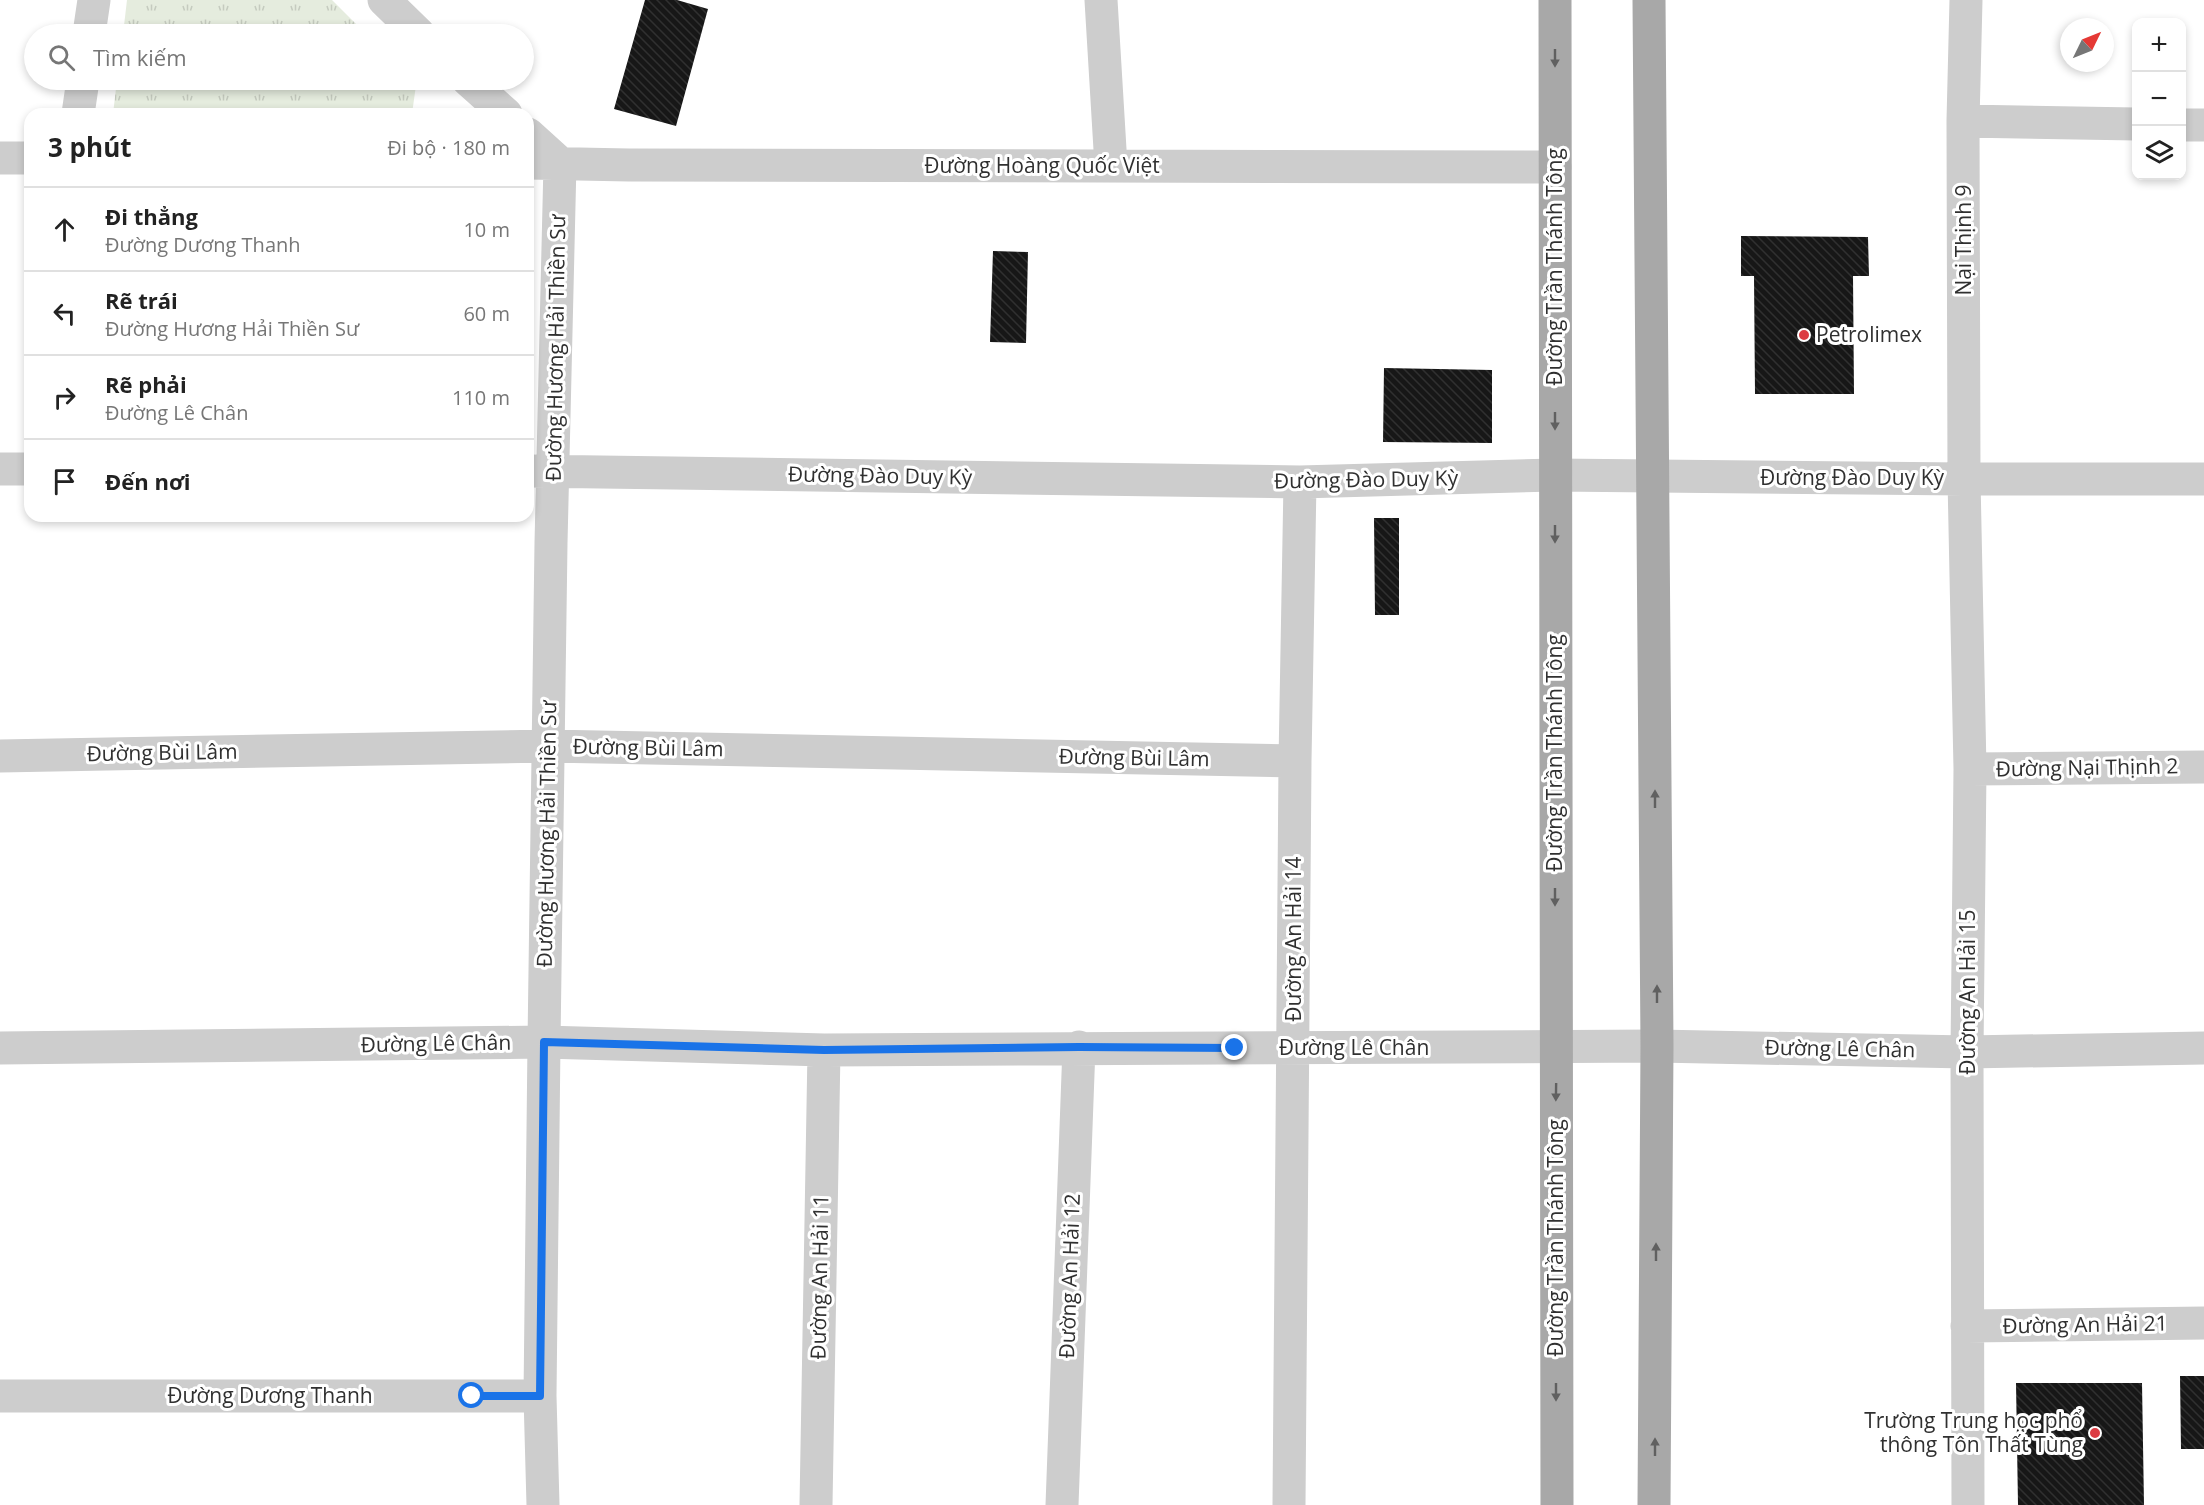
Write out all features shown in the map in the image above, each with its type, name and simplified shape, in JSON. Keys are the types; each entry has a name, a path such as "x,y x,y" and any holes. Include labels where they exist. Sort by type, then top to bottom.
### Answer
{"main road":[{"name":"Đường Trần Thánh Tông","path":"1555,0 1557,1505"},
{"path":"1649,0 1657,1046 1654,1505"}],"street":[{"path":"90,24 94,0"},
{"path":"384,0 409,24"},
{"path":"1101,0 1111,166"},
{"name":"Nại Thịnh 9","path":"1964,479 1966,0"},
{"path":"79,108 82,90"},
{"path":"479,90 499,108"},
{"path":"1964,122 2132,124"},
{"path":"2186,125 2204,125"},
{"path":"534,145 544,163"},
{"path":"0,158 24,158"},
{"name":"Đường Hoàng Quốc Việt","path":"544,163 1555,167"},
{"name":"Đường Hương Hải Thiền Sư","path":"543,1505 540,1396 548,746 540,471 544,163"},
{"path":"0,469 24,469"},
{"name":"Đường Đào Duy Kỳ","path":"540,471 1300,482 1555,476 2204,479"},
{"name":"Đường An Hải 15","path":"1964,479 1970,770 1967,1052 1968,1505"},
{"name":"Đường An Hải 14","path":"1289,1505 1295,761 1300,482"},
{"name":"Đường Bùi Lâm","path":"0,756 548,746 1295,761"},
{"name":"Đường Nại Thịnh 2","path":"1970,770 2204,767"},
{"name":"Đường Lê Chân","path":"0,1048 544,1042 824,1050 1657,1046 1967,1052 2204,1048"},
{"name":"Đường An Hải 12","path":"1062,1505 1079,1047"},
{"name":"Đường An Hải 11","path":"816,1505 824,1050"},
{"name":"Đường An Hải 21","path":"1967,1326 2204,1323"},
{"name":"Đường Dương Thanh","path":"0,1396 540,1396"}],"green space":[{"path":"127,0 332,0 356,24 124,24"},
{"path":"116,90 415,90 413,108 114,108"}],"building":[{"path":"645,0 677,0 708,9 676,126 614,109"},
{"name":"Petrolimex","path":"1741,236 1868,237 1869,276 1853,276 1854,394 1755,394 1754,276 1741,276"},
{"path":"993,251 1028,252 1026,343 990,342"},
{"path":"1384,368 1492,370 1492,443 1383,442"},
{"path":"1374,518 1399,518 1399,615 1375,615"},
{"path":"2180,1376 2204,1376 2204,1449 2181,1449"},
{"path":"2016,1383 2142,1383 2144,1505 2018,1505"}],"place":[{"name":"Petrolimex","path":"1804,335"},
{"name":"Trường Trung học phổ thông Tôn Thất Tùng","path":"2095,1433"}],"route":[{"path":"472,1396 540,1396 544,1042 824,1050 1235,1048"}]}
